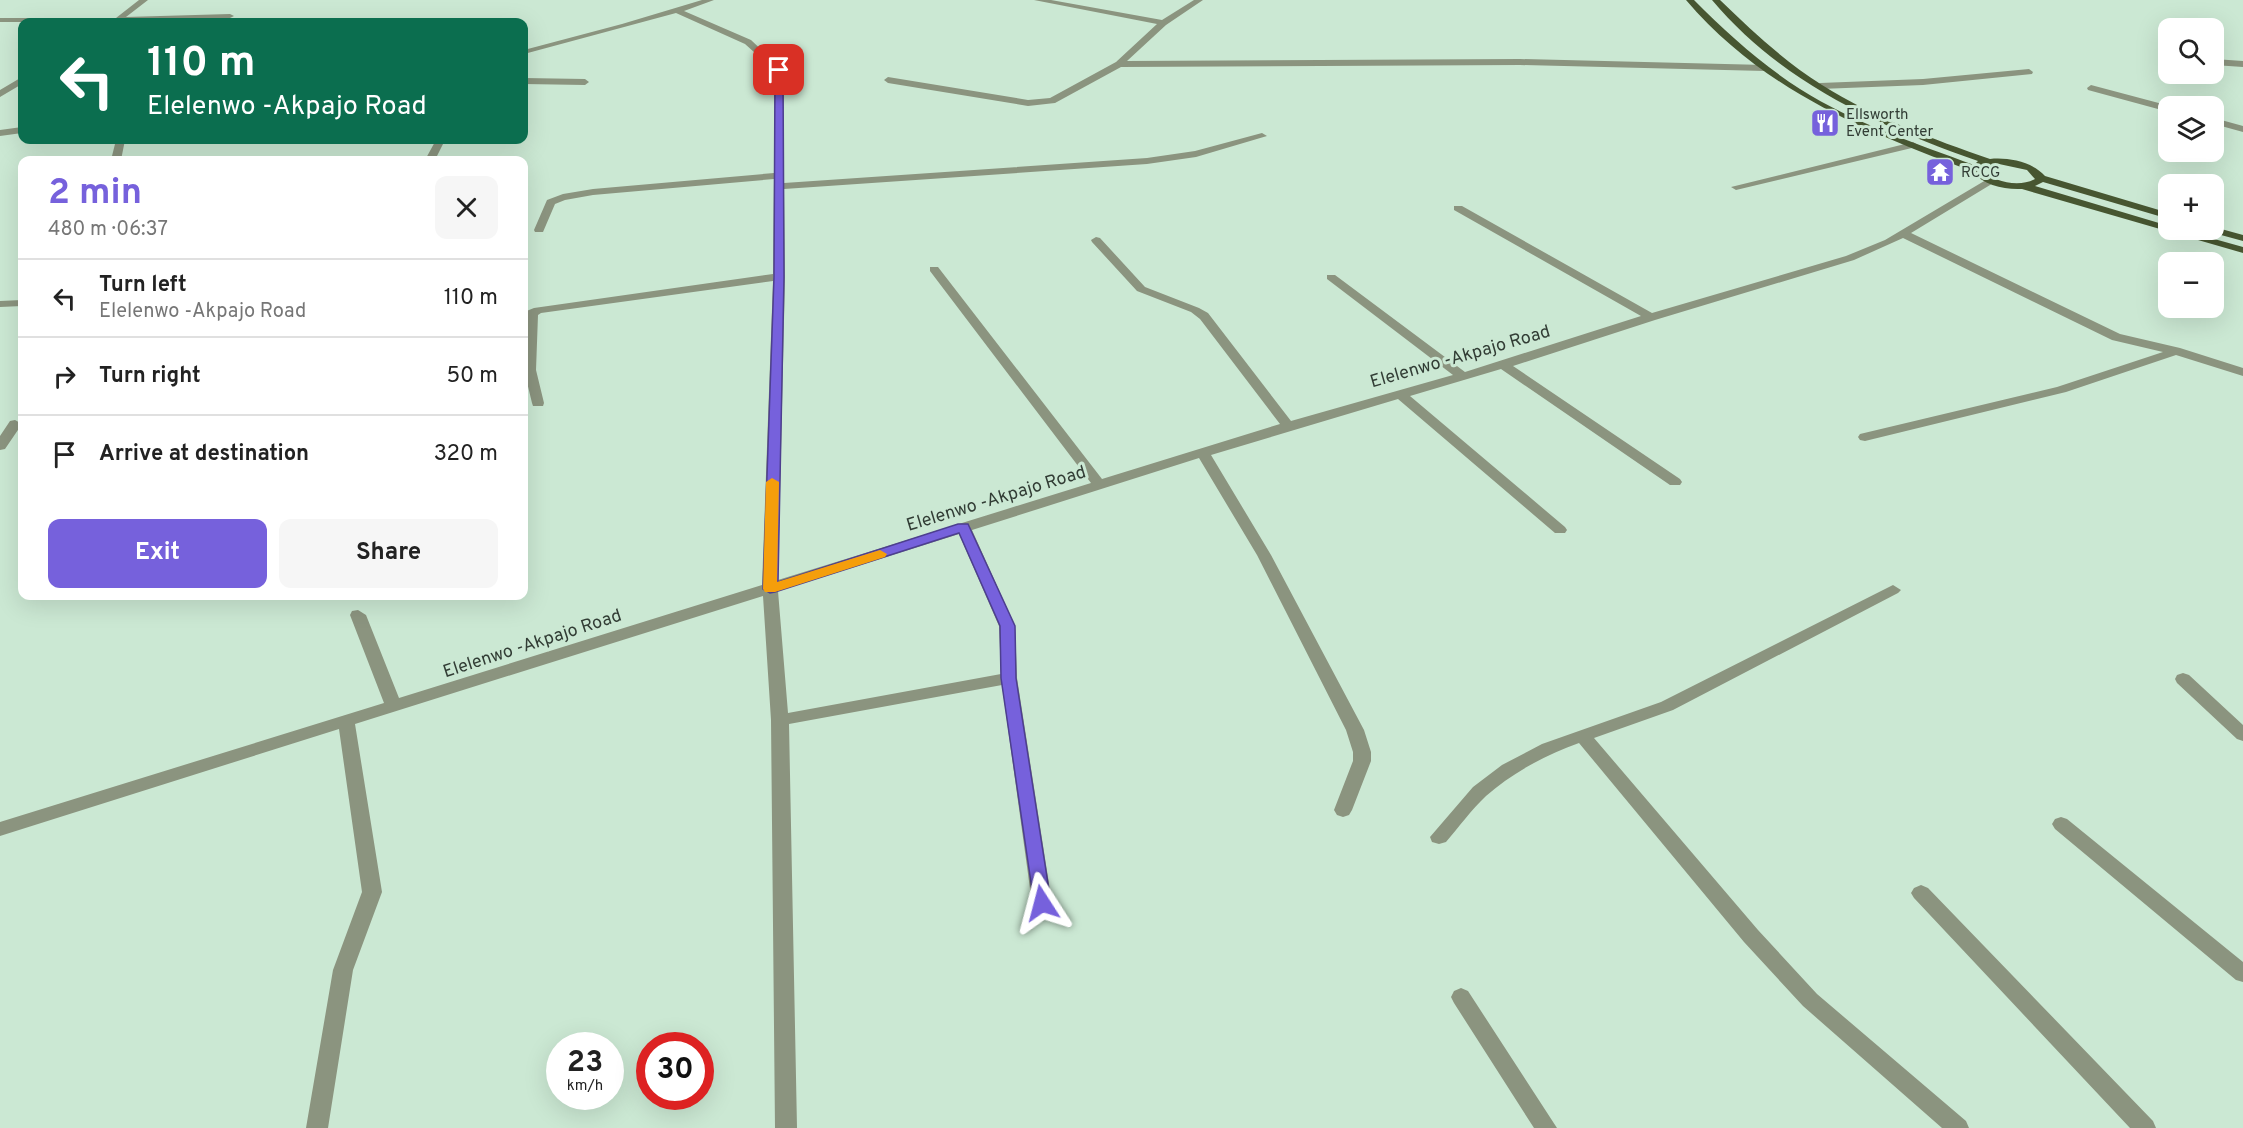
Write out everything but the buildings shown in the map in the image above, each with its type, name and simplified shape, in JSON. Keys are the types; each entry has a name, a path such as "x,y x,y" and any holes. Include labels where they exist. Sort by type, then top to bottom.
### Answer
{"main road":[{"path":"1690,0 1718,30 1765,68 1814,101 1871,130 1975,169 1983,177 1991,180 2023,186 2158,225"},
{"path":"1716,0 1799,74 1868,113 1989,162 2020,165 2036,172 2040,178 2158,213"},
{"path":"1975,169 1977,165 1989,162"},
{"path":"2023,186 2038,183 2040,178"},
{"path":"2224,233 2243,238"},
{"path":"2208,240 2243,250"}],"street":[{"path":"119,18 144,0"},
{"path":"528,51 678,11 710,0"},
{"path":"1038,0 1163,24"},
{"path":"888,80 1037,103 1059,99 1119,64 1163,24 1199,0"},
{"path":"678,11 748,42 779,70 779,277 770,589 780,720 786,1128"},
{"path":"184,18 230,16"},
{"path":"0,20 18,20"},
{"path":"1119,64 1520,62 1765,68"},
{"path":"2224,63 2243,64"},
{"path":"1820,86 1923,82 2029,72"},
{"path":"528,81 585,82"},
{"path":"0,94 18,83"},
{"path":"2091,88 2158,106"},
{"path":"2224,124 2243,129"},
{"path":"0,133 18,131"},
{"path":"539,230 551,202 563,196 616,189 1147,161 1196,154 1262,136"},
{"path":"1736,187 1913,145"},
{"name":"Elelenwo -Akpajo Road","path":"0,829 1288,426 1503,365 1651,317 1804,273 1889,242 1991,180"},
{"path":"1458,208 1651,317"},
{"path":"1901,233 2116,337 2176,351 2243,372"},
{"path":"1096,240 1141,289 1196,310 1204,316 1288,426"},
{"path":"934,269 1100,486"},
{"path":"528,314 538,310 779,277"},
{"path":"1331,277 1462,376"},
{"path":"0,304 18,303"},
{"path":"1865,437 2074,387 2138,367 2176,351"},
{"path":"1503,365 1676,482"},
{"path":"528,373 538,403"},
{"path":"1400,394 1560,530"},
{"path":"0,425 18,424"},
{"path":"0,446 18,425"},
{"path":"1203,453 1264,555 1355,730 1362,752 1362,761 1343,810"},
{"path":"963,527 1007,626 1009,678 1042,903"},
{"path":"1439,837 1479,792 1508,770 1548,748 1686,697 1893,590"},
{"path":"358,615 394,707"},
{"path":"780,720 1009,678"},
{"path":"2183,679 2243,735"},
{"path":"317,1128 343,970 372,892 346,722"},
{"path":"1583,736 1751,936 1810,1000 1958,1128"},
{"path":"2061,824 2243,974"},
{"path":"1921,893 2145,1128"},
{"path":"1461,998 1546,1128"}],"slow traffic":[{"path":"772,482 770,589 880,554"}],"place":[{"name":"Ellsworth Event Center","path":"1825,123"},
{"name":"RCCG","path":"1940,172"}],"route":[{"path":"779,70 779,277 770,589 963,527 1007,626 1009,678 1042,903"}]}
